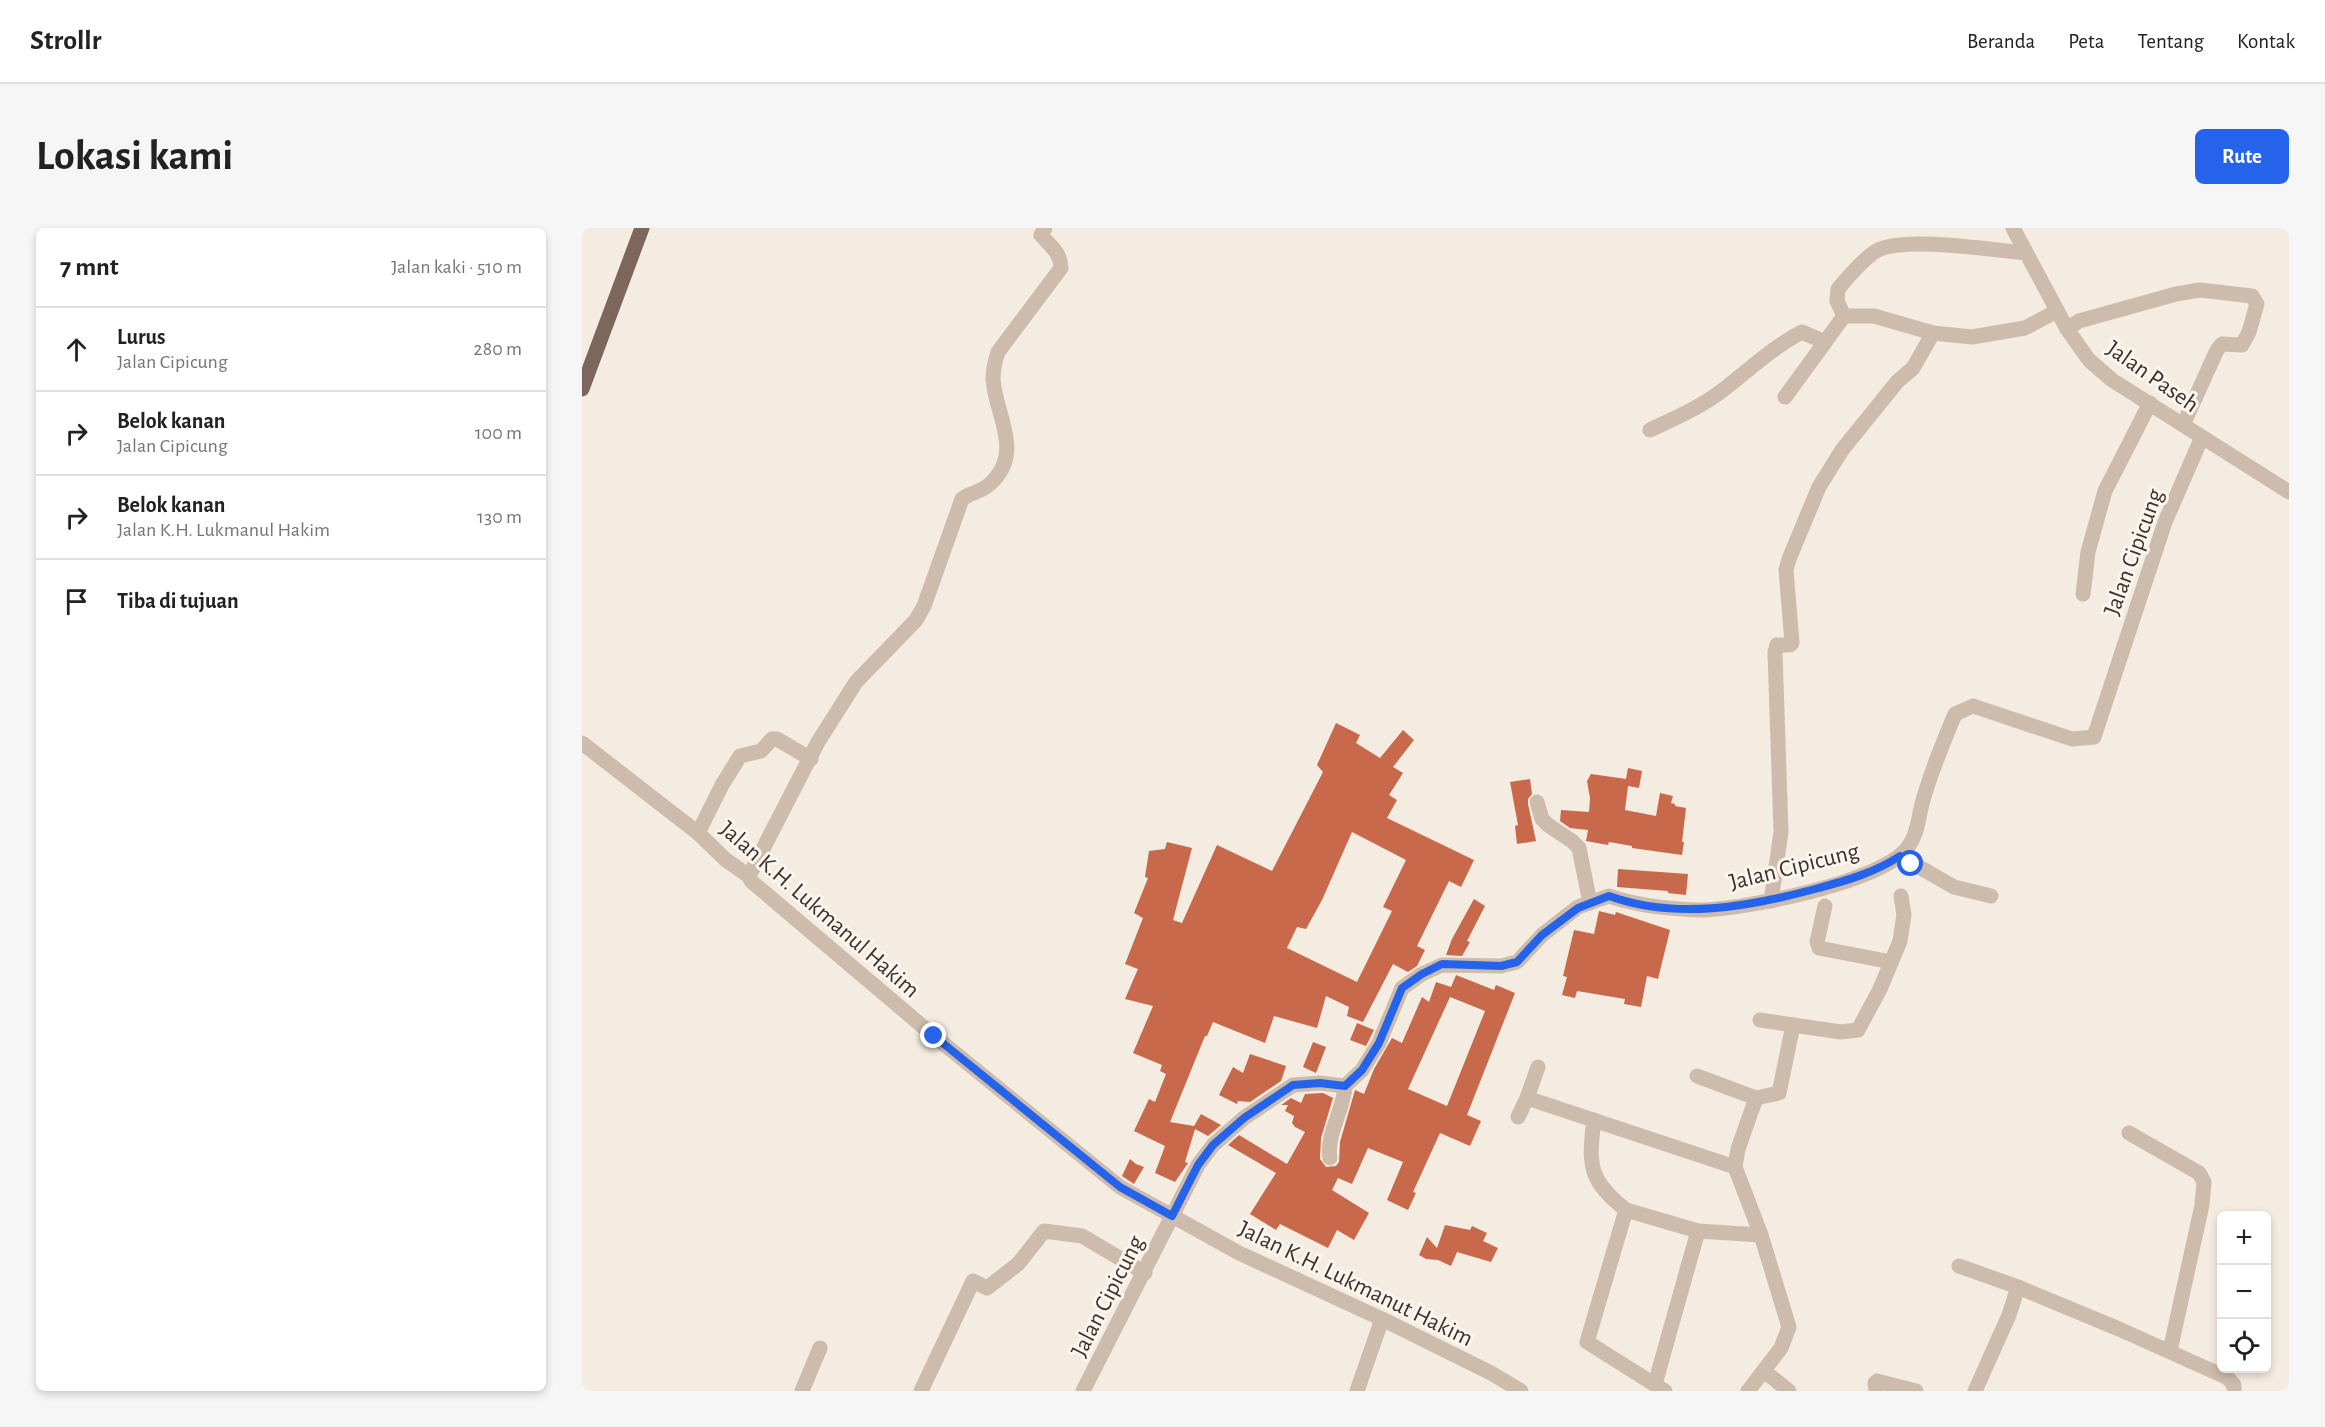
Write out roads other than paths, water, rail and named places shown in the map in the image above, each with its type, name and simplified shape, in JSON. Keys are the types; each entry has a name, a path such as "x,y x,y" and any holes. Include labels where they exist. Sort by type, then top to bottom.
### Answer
{"main road":[{"path":"582,388 642,228"}],"street":[{"path":"749,876 818,742 856,682 916,620 924,606 962,499 982,490 999,475 1008,441 1006,425 998,407 993,379 995,361 998,352 1061,268 1057,251 1041,236 1046,228"},
{"name":"Jalan Paseh","path":"2013,228 2067,329 2089,360 2112,380 2289,492"},
{"path":"1844,316 1837,301 1838,289 1878,251 1916,244 2026,253"},
{"path":"2067,329 2079,321 2176,294 2200,290 2252,296 2257,304 2249,332 2242,345 2222,344 2217,350 2183,425"},
{"path":"1844,316 1874,316 1933,333 1972,337 2025,328 2057,310"},
{"path":"1785,397 1844,316"},
{"path":"1650,430 1688,412 1721,392 1787,339 1802,332 1825,342"},
{"path":"1771,901 1781,832 1775,648 1777,645 1792,643 1786,570 1789,559 1819,486 1842,450 1897,382 1913,368 1933,333"},
{"path":"2083,594 2088,552 2105,491 2150,403"},
{"name":"Jalan Cipicung","path":"1083,1391 1198,1165 1213,1145 1244,1118 1293,1085 1320,1083 1345,1086 1362,1070 1379,1043 1402,988 1422,974 1442,964 1501,966 1517,962 1542,935 1578,908 1609,896 1634,905 1700,910 1771,901 1863,876 1894,860 1917,831 1922,804 1942,744 1955,714 1973,706 2072,739 2094,737 2165,522 2202,437"},
{"path":"698,833 722,785 740,756 761,751 774,739 811,759"},
{"name":"Jalan K.H. Lukmanul Hakim","path":"582,743 698,833 726,860 749,876 751,881 934,1036 1120,1187 1172,1216"},
{"path":"1537,802 1542,819 1579,848 1590,903"},
{"path":"1894,860 1954,887 1990,896"},
{"path":"1760,1020 1842,1032 1858,1030 1880,990 1903,930 1904,915 1901,896"},
{"path":"1825,906 1817,942 1819,948 1891,962"},
{"path":"1697,1076 1756,1098 1779,1094 1793,1025"},
{"path":"1518,1117 1538,1067"},
{"path":"1330,1158 1331,1139 1343,1104 1345,1086"},
{"path":"1527,1098 1735,1167"},
{"path":"1748,1391 1781,1348 1789,1327 1761,1235 1735,1167 1738,1149 1756,1098"},
{"path":"1593,1120 1589,1154 1592,1170 1611,1198 1626,1210 1698,1231 1761,1235"},
{"path":"2129,1133 2199,1173 2204,1182 2202,1205 2170,1351"},
{"path":"1626,1210 1587,1342 1660,1387 1698,1231"},
{"name":"Jalan K.H. Lukmanut Hakim","path":"1172,1216 1239,1253 1382,1319 1491,1373 1521,1391"},
{"path":"921,1391 972,1281 987,1288 1018,1263 1044,1231 1082,1236 1145,1273"},
{"path":"1959,1266 2018,1287 2170,1351 2228,1378 2234,1385 2234,1391"},
{"path":"1975,1391 2009,1315 2018,1287"},
{"path":"1357,1391 1382,1319"},
{"path":"802,1391 820,1348"},
{"path":"1764,1371 1789,1391"},
{"path":"1876,1391 1875,1383 1878,1381 1916,1391"}]}
